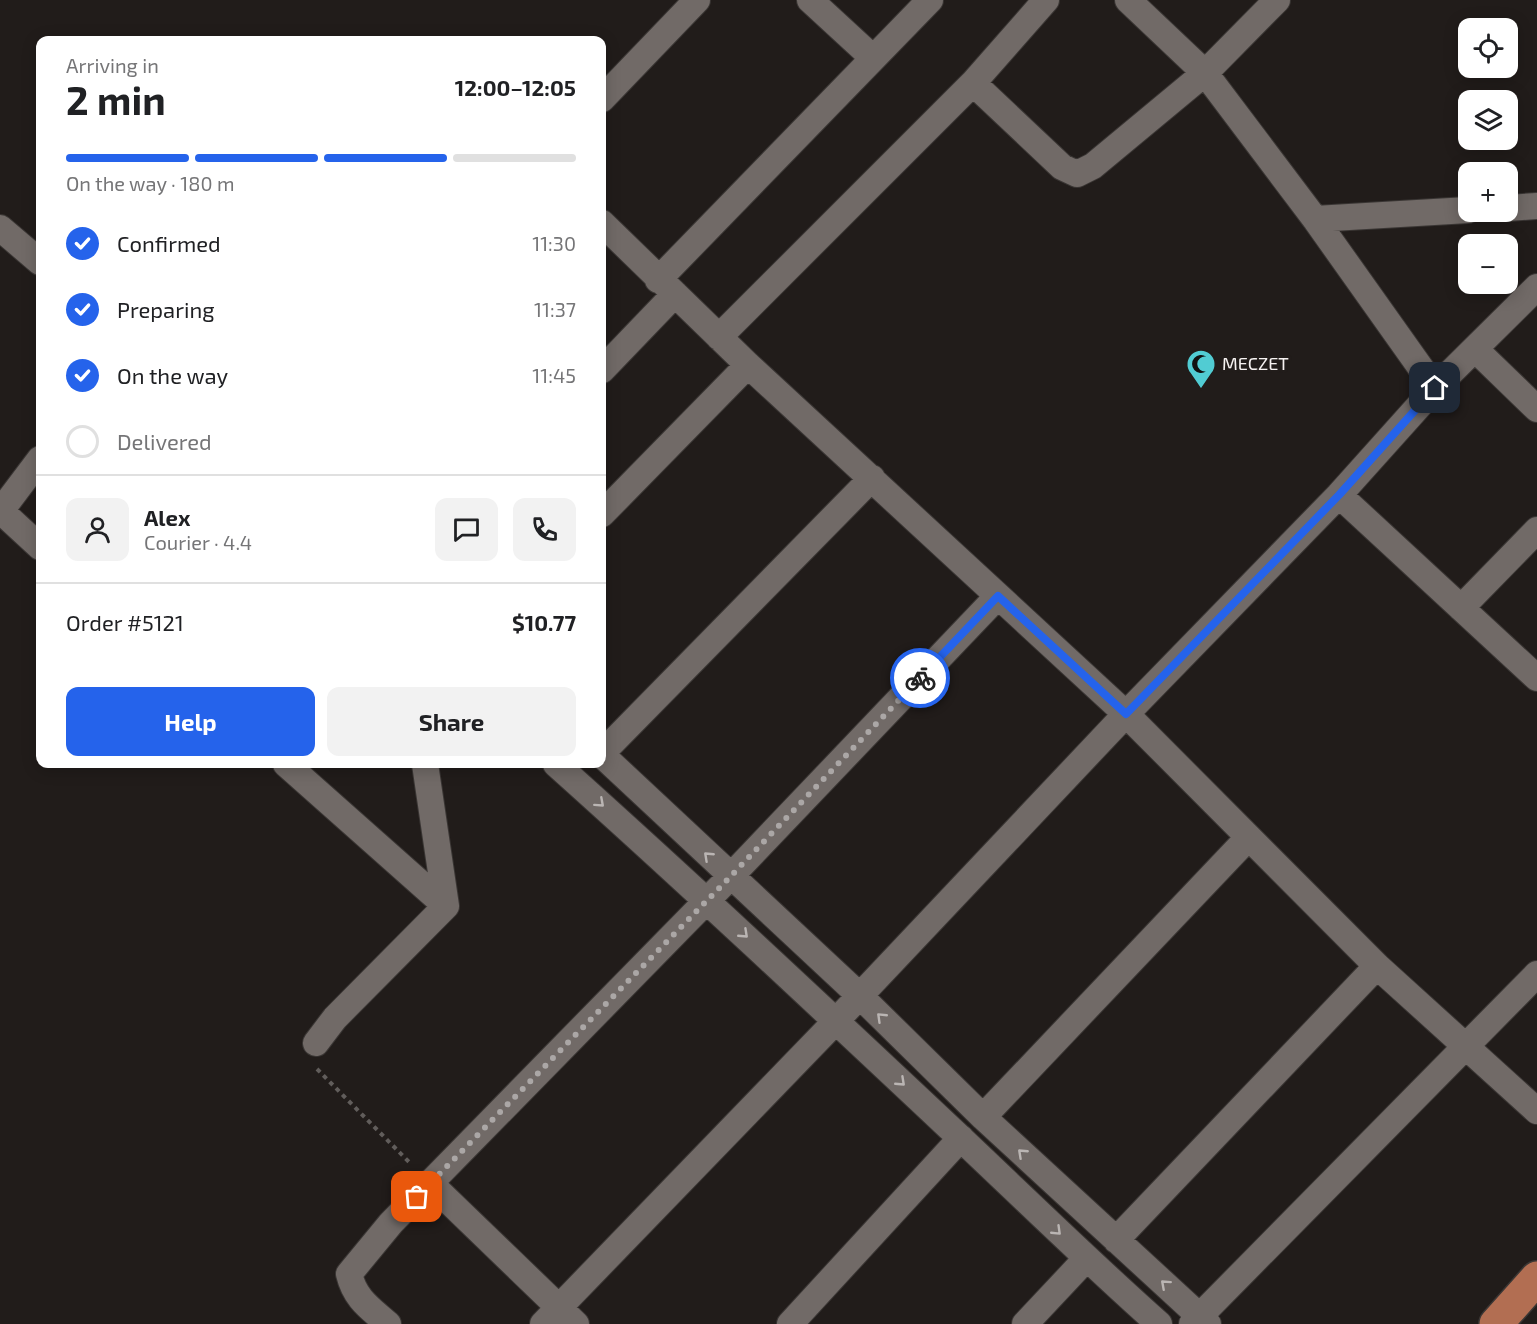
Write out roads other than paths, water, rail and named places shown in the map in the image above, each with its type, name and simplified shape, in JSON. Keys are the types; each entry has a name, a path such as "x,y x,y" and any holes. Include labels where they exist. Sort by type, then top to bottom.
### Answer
{"main road":[{"path":"1496,1324 1537,1278"}],"street":[{"path":"606,95 697,0"},
{"path":"810,0 873,58"},
{"path":"606,365 667,287 873,58 930,0"},
{"path":"719,337 973,83 1046,0"},
{"path":"1128,0 1205,73 1315,219 1435,388"},
{"path":"973,83 1062,167 1077,174 1093,166 1205,73 1278,0"},
{"path":"1518,207 1537,206"},
{"path":"1315,219 1458,211"},
{"path":"0,228 36,259"},
{"path":"606,230 748,365 1126,714 1377,966 1537,1111"},
{"path":"431,1184 559,1319 859,995 1126,714 1339,495 1435,388 1537,287"},
{"path":"1475,349 1537,409"},
{"path":"606,510 748,365"},
{"path":"36,464 0,512 36,544"},
{"path":"606,750 872,478"},
{"path":"1339,495 1537,678"},
{"path":"1461,608 1537,530"},
{"path":"388,1324 358,1297 349,1274 391,1223 730,877 998,596"},
{"path":"606,758 730,877 859,995 983,1117 1116,1240 1200,1322 1537,974"},
{"path":"291,768 446,906"},
{"path":"426,768 446,906"},
{"path":"560,768 707,899 1086,1259 1159,1324"},
{"path":"983,1117 1248,838"},
{"path":"316,1043 335,1018 446,906"},
{"path":"1116,1240 1377,966"},
{"path":"790,1324 961,1138"},
{"path":"1025,1324 1086,1259"}],"place":[{"name":"MECZET","path":"1201,390"}]}
